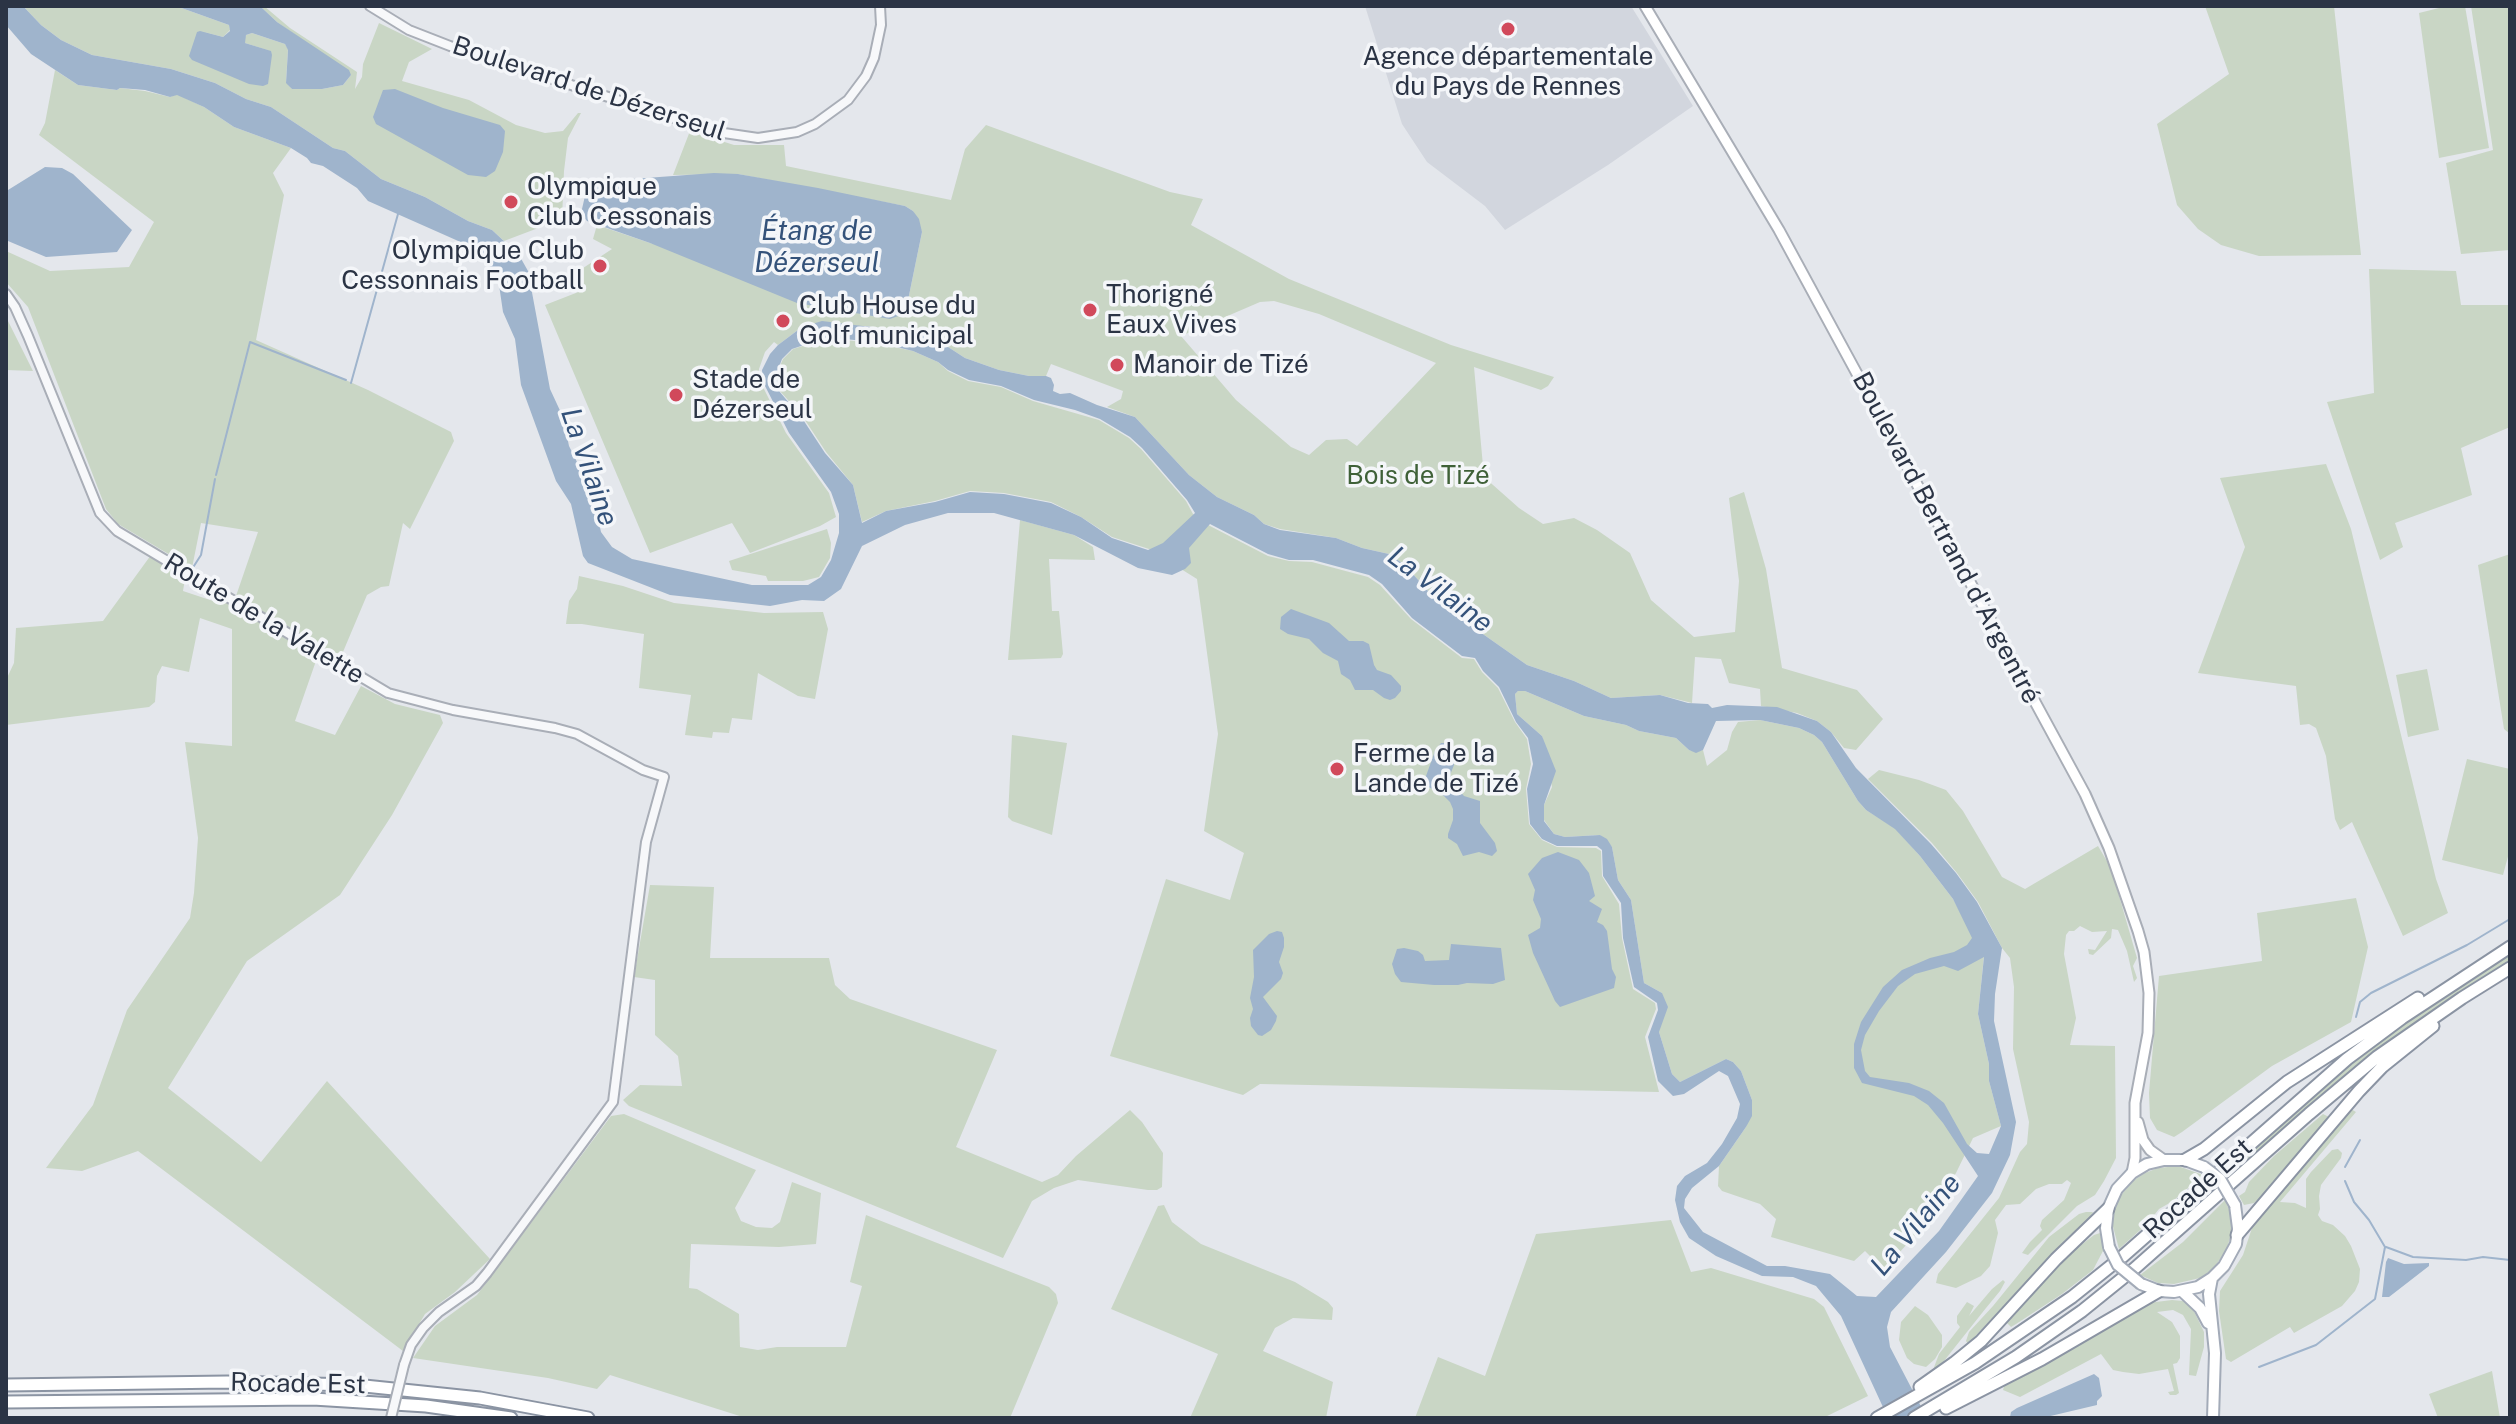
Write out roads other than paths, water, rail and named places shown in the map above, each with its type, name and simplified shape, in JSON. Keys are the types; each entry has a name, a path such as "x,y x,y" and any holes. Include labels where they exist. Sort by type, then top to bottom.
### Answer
{"highway":[{"name":"Rocade Est","path":"1931,1385 1986,1356 2072,1297 2166,1219 2326,1076 2402,1018 2510,947"},
{"name":"Rocade Est","path":"1914,1418 1943,1406 2117,1284 2349,1080 2413,1032 2510,968"},
{"path":"2185,1160 2204,1149 2279,1088 2318,1061 2453,976 2464,976"},
{"path":"2237,1235 2370,1080 2417,1038 2474,997 2484,984"},
{"path":"1870,1417 1931,1385 1981,1341 2056,1259 2108,1209"},
{"path":"1943,1406 2042,1359 2159,1291"},
{"name":"Rocade Est","path":"6,1385 227,1382 367,1386 480,1398 588,1418"},
{"name":"Rocade Est","path":"6,1402 326,1399 426,1406 511,1418"}],"main road":[{"name":"Boulevard Bertrand d'Argentré","path":"1645,6 1779,230 2085,794 2133,911 2144,952 2148,1033 2135,1103"},
{"path":"2135,1103 2143,1140 2150,1150 2164,1160"},
{"path":"2132,1173 2135,1103"},
{"path":"2185,1160 2204,1167 2220,1179 2235,1205 2237,1235 2229,1259 2212,1278 2198,1287 2182,1291 2159,1291 2141,1284 2118,1265 2109,1247 2106,1228 2108,1209 2117,1189 2132,1173 2147,1164 2185,1160"},
{"path":"2212,1278 2209,1294 2213,1333 2213,1415"},
{"path":"2182,1291 2200,1308 2213,1333"}],"street":[{"name":"Boulevard de Dézerseul","path":"370,6 409,30 450,46 717,132 758,138 779,136 815,124 848,100 866,76 874,58 881,25 880,6"},
{"name":"Route de la Valette","path":"6,294 28,336 100,513 117,531 388,693 453,710 577,734 643,770 664,777 646,842 613,1102 487,1273 476,1286 439,1312 411,1345 391,1418"}],"water":[{"name":"La Vilaine","path":"6,6 23,6 61,40 92,55 171,69 215,83 246,99 271,107 333,148 345,151 381,179 492,230 519,255 528,271 550,389 563,417 569,446 592,492 601,532 612,547 632,559 752,585 808,585 821,577 831,560 839,533 839,514 831,492 789,433 763,382 762,370 778,345 802,327 822,321 928,334 965,358 999,370 1046,376 1051,378 1053,391 1070,393 1135,417 1189,475 1217,497 1254,515 1264,524 1280,530 1336,538 1389,554 1405,565 1427,590 1460,618 1527,665 1611,698 1660,695 1688,703 1708,704 1712,708 1727,705 1777,707 1817,721 1831,732 1856,768 1956,873 1977,902 2002,948 1994,1021 2016,1122 2010,1155 1992,1193 1946,1252 1891,1312 1887,1327 1890,1347 1927,1418 1888,1418 1841,1316 1816,1286 1793,1277 1762,1276 1716,1256 1689,1238 1680,1222 1675,1200 1677,1186 1685,1176 1707,1163 1737,1118 1740,1104 1728,1076 1719,1071 1684,1094 1673,1096 1658,1081 1648,1037 1658,1010 1657,1003 1634,987 1623,938 1621,903 1603,876 1602,850 1597,846 1557,846 1542,839 1530,824 1527,789 1533,764 1528,738 1516,722 1499,687 1475,658 1462,656 1412,618 1382,584 1369,575 1313,560 1289,560 1268,554 1210,524 1189,548 1191,563 1172,575 1138,568 1074,535 994,513 948,513 905,525 862,546 841,589 824,601 802,600 770,606 670,595 588,563 583,556 571,504 556,481 521,385 515,339 503,312 498,278 485,260 465,244 368,201 357,188 323,166 311,163 291,148 234,127 204,107 177,95 170,97 145,90 78,85 31,54 6,25","holes":["828,337 880,343 913,351 969,380 1001,386 1034,400 1100,419 1142,448 1195,513 1163,543 1148,550 1112,538 1081,517 1051,503 1004,494 970,492 886,511 862,523 853,485 779,391 776,375 782,359 792,349","1525,691 1584,716 1676,738 1696,753 1703,750 1716,721 1760,720 1799,728 1814,735 1822,742 1858,801 1895,829 1953,899 1972,938 1967,945 1954,952 1902,970 1883,987 1861,1022 1854,1044 1854,1068 1862,1083 1914,1096 1928,1105 1978,1176 1939,1231 1876,1297 1857,1296 1830,1274 1767,1266 1703,1232 1684,1208 1685,1199 1692,1188 1719,1166 1746,1127 1752,1116 1752,1100 1741,1071 1726,1059 1680,1082 1672,1074 1659,1032 1668,1007 1662,993 1644,983 1631,900 1618,880 1612,847 1600,835 1565,837 1554,834 1544,821 1544,805 1556,771 1542,736 1517,714 1515,694","1984,957 1978,1014 1989,1064 1989,1081 2001,1126 1989,1154 1977,1153 1967,1144 1944,1103 1929,1091 1909,1083 1870,1077 1865,1071 1861,1050 1865,1035 1898,986 1915,974 1944,966 1958,971"]},
{"path":"176,6 260,6 277,22 349,70 351,75 343,85 292,89 286,83 288,50 285,44 252,33 246,35 245,43 271,51 272,55 268,84 249,84 189,56 197,32 223,37 230,31 229,25"},
{"path":"395,89 443,108 500,125 505,131 503,152 495,171 486,177 468,175 376,124 373,117 383,90"},
{"path":"45,167 62,168 73,174 132,230 117,252 46,257 8,241 8,190"},
{"name":"Étang de Dézerseul","path":"738,174 818,188 905,206 913,211 922,232 907,305 901,315 890,319 797,303 650,243 587,221 583,216 587,187 591,182"},
{"path":"1291,609 1329,623 1349,641 1369,644 1377,670 1391,675 1401,686 1401,691 1390,700 1373,690 1355,690 1350,680 1341,674 1338,661 1323,653 1309,639 1280,629 1281,617"},
{"path":"1441,743 1452,756 1454,765 1450,775 1455,786 1464,796 1480,801 1480,823 1495,843 1497,851 1492,856 1479,852 1463,856 1457,844 1448,838 1453,809 1444,796 1427,786 1426,776"},
{"path":"1558,852 1579,860 1589,873 1595,896 1589,901 1602,909 1597,922 1607,931 1616,977 1614,988 1560,1007 1533,953 1528,935 1540,928 1541,919 1533,900 1535,890 1528,874 1542,858"},
{"path":"1282,932 1284,938 1279,962 1283,973 1263,997 1277,1016 1271,1030 1262,1036 1251,1026 1250,1018 1253,1009 1250,998 1254,977 1253,950 1269,934"},
{"path":"1451,944 1501,948 1505,980 1493,984 1434,985 1401,982 1395,974 1392,964 1397,949 1418,951 1425,961 1449,960"},
{"path":"2388,1258 2404,1264 2429,1263 2429,1266 2389,1297 2382,1297"},
{"path":"2094,1374 2099,1378 2102,1396 2097,1405 2042,1418 2010,1417 2017,1408"}],"waterway":[{"path":"351,383 398,214"},
{"path":"216,475 250,342 346,380"},
{"path":"192,569 201,555 215,479"},
{"path":"2356,1017 2360,1002 2371,993 2467,945 2510,919"},
{"path":"2345,1167 2360,1140"},
{"path":"2259,1367 2316,1345 2375,1299 2385,1247 2354,1202 2345,1181"},
{"path":"2386,1247 2413,1257 2510,1260"}],"place":[{"name":"Agence départementale du Pays de Rennes","path":"1508,29"},
{"name":"Olympique Club Cessonais","path":"511,202"},
{"name":"Olympique Club Cessonnais Football","path":"600,266"},
{"name":"Thorigné Eaux Vives","path":"1090,310"},
{"name":"Club House du Golf municipal","path":"783,321"},
{"name":"Manoir de Tizé","path":"1117,365"},
{"name":"Stade de Dézerseul","path":"676,395"},
{"name":"Ferme de la Lande de Tizé","path":"1337,769"}],"park label":[{"name":"Bois de Tizé","path":"1418,476"}]}
